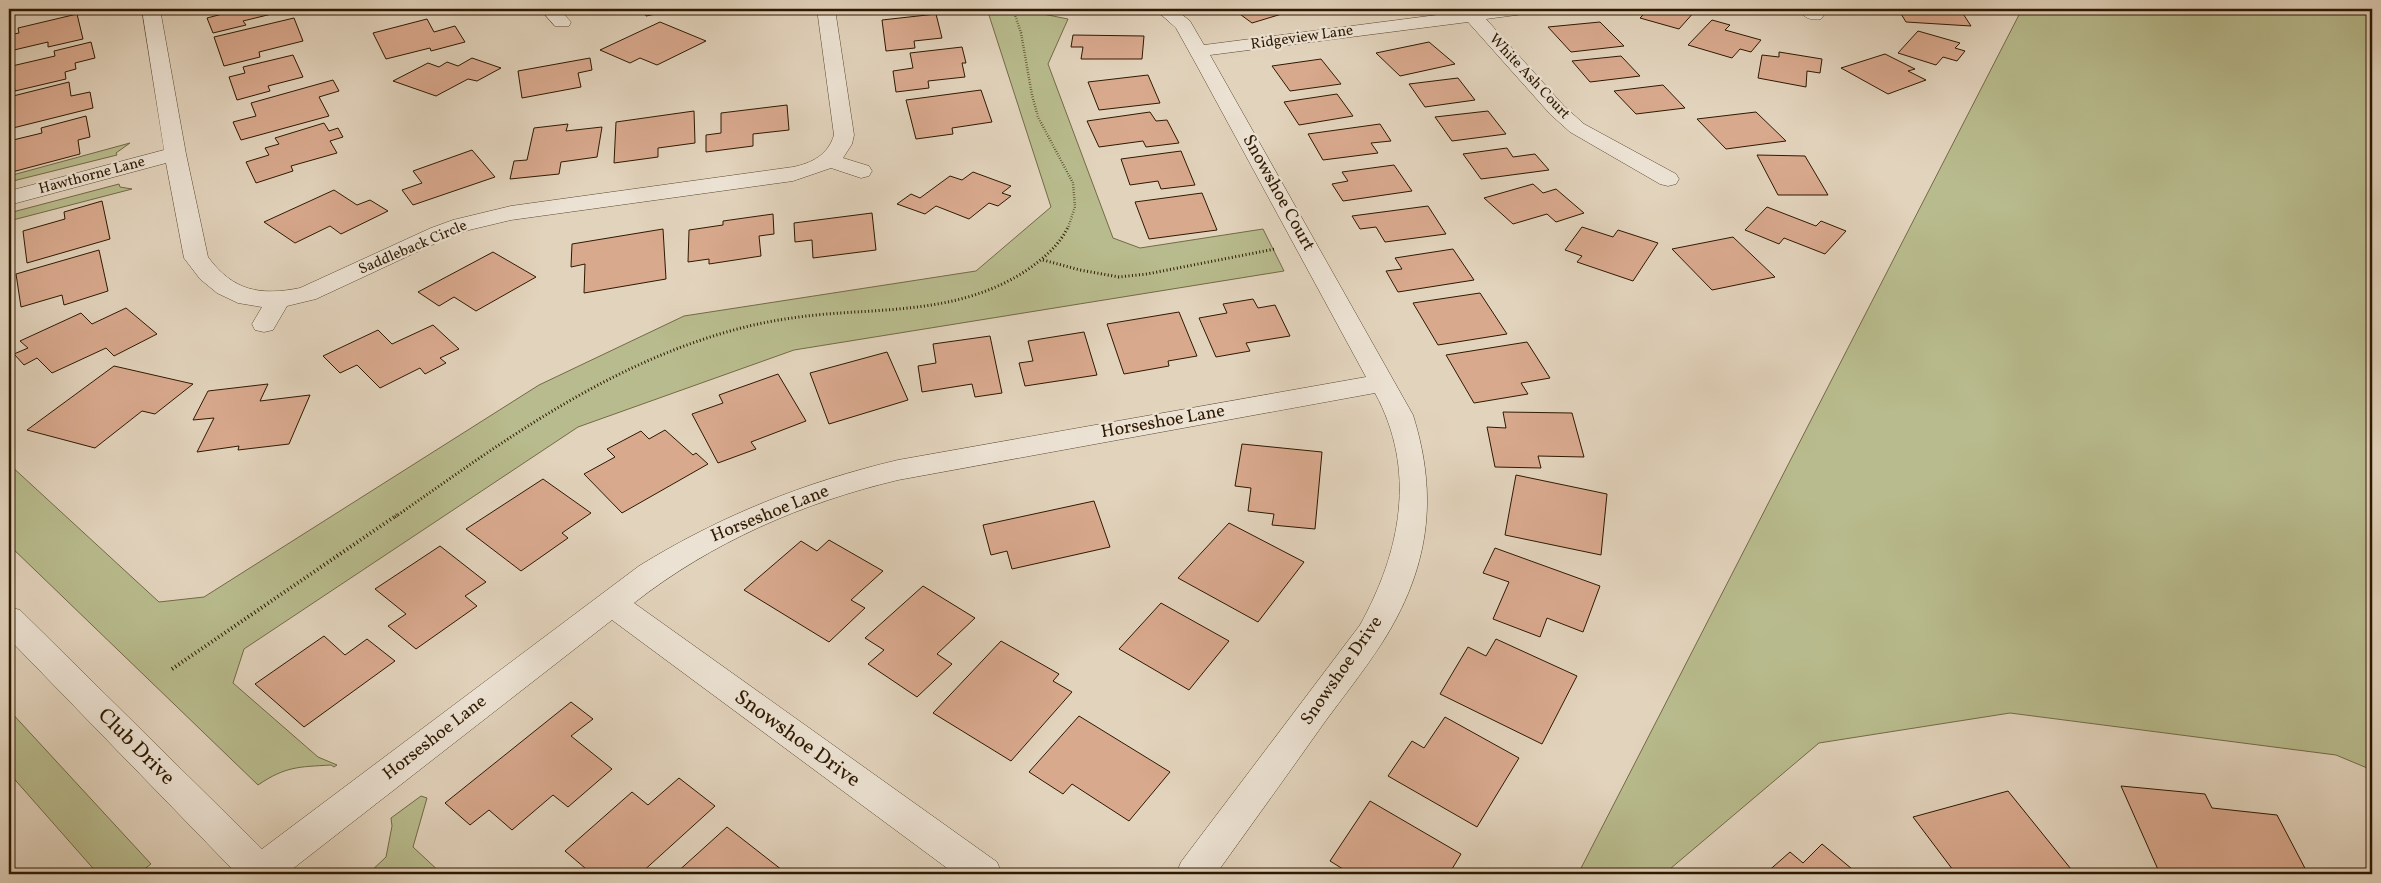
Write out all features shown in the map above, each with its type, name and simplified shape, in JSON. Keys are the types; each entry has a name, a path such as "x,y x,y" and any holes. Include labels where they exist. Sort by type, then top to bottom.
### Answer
{"street":[{"name":"Saddleback Circle","path":"151,9 196,258 208,274 226,288 247,298 278,300 307,294 431,237 477,221 549,207 793,174 818,167 829,160"},
{"path":"826,9 844,135 840,149 829,160 861,171"},
{"name":"Snowshoe Court","path":"1164,9 1183,25 1383,384"},
{"name":"Ridgeview Lane","path":"1198,51 1470,12 1526,9"},
{"name":"White Ash Court","path":"1470,12 1558,110 1577,128 1668,179"},
{"name":"Hawthorne Lane","path":"9,198 176,154"},
{"path":"264,324 278,300"},
{"name":"Horseshoe Lane","path":"260,874 611,603 650,574 704,540 799,499 871,476 1383,384"},
{"name":"Snowshoe Drive","path":"1194,874 1371,634 1386,609 1397,583 1406,559 1412,530 1414,478 1405,430 1383,384"},
{"name":"Snowshoe Drive","path":"611,603 984,874"},
{"name":"Club Drive","path":"9,619 260,874"}],"path":[{"path":"172,669 526,425 614,378 697,343 729,332 769,322 838,313 919,308 950,303 1002,284 1042,259 1061,240 1068,228 1075,210 1076,195 1073,183 1035,108 1025,46 1013,9"},
{"path":"1042,259 1095,274 1119,276 1147,274 1278,248"}],"green space":[{"path":"987,9 1033,9 1043,14 1068,19 1048,64 1113,238 1140,248 1263,229 1284,271 794,350 578,427 244,649 233,683 318,757 337,765 334,767 331,765 310,766 285,771 258,785 9,545 9,464 159,602 204,597 539,385 684,316 976,271 1051,207"},
{"path":"2022,9 2372,9 2372,770 2336,755 2010,713 1819,743 1664,874 1578,874"},
{"path":"130,143 116,153 117,155 9,182 9,176"},
{"path":"119,184 120,187 132,189 9,221 9,213"},
{"path":"9,710 151,864 138,874 98,874 9,773"},
{"path":"421,796 427,798 413,847 442,874 368,874 386,857 392,826 391,818"}],"building":[{"path":"224,9 282,9 284,11 243,21 246,25 213,33 207,18 226,13"},
{"path":"643,9 674,9 675,10 646,16"},
{"path":"875,9 904,9 905,10 877,14"},
{"path":"1233,9 1279,9 1285,13 1252,23"},
{"path":"1649,9 1710,9 1705,14 1695,11 1679,29 1640,18"},
{"path":"1898,9 1960,9 1971,26 1906,22"},
{"path":"77,14 83,39 48,47 48,42 14,50 12,42 9,43 9,35 19,33 18,28"},
{"path":"936,14 942,38 914,41 915,48 886,51 882,20"},
{"path":"294,18 303,41 259,52 260,57 224,66 214,37"},
{"path":"427,19 434,32 455,26 465,42 431,51 430,48 386,59 373,33"},
{"path":"1712,20 1730,25 1725,30 1761,40 1751,52 1740,49 1732,58 1688,45"},
{"path":"660,22 706,41 657,65 640,58 630,63 600,50"},
{"path":"1600,22 1624,46 1571,52 1548,27"},
{"path":"1918,31 1960,43 1955,48 1965,51 1957,61 1943,57 1936,65 1898,53"},
{"path":"1073,35 1144,36 1142,59 1081,59 1083,47 1071,47"},
{"path":"91,42 95,58 75,63 76,69 65,72 66,79 15,91 14,85 9,86 9,77 13,76 12,66 55,56 54,51"},
{"path":"1429,42 1455,64 1400,76 1376,53"},
{"path":"962,47 966,63 962,63 965,77 928,81 929,88 896,92 893,71 913,68 910,53"},
{"path":"1779,52 1822,59 1820,73 1807,71 1806,87 1758,78 1762,55 1779,57"},
{"path":"1885,54 1915,69 1908,71 1926,80 1888,94 1841,68"},
{"path":"293,55 303,77 268,86 270,91 237,100 229,77 245,73 243,67"},
{"path":"1621,56 1640,76 1590,82 1572,61"},
{"path":"472,58 501,68 477,81 468,79 436,96 393,81 428,63 439,67 447,62 458,66"},
{"path":"590,58 592,70 578,73 581,87 522,98 518,71"},
{"path":"1321,59 1341,84 1290,91 1272,66"},
{"path":"1148,75 1160,103 1099,110 1088,82"},
{"path":"1458,78 1475,100 1425,107 1409,84"},
{"path":"333,80 339,91 319,97 329,116 241,140 233,122 256,116 251,103"},
{"path":"69,82 71,96 90,92 93,108 9,129 9,97"},
{"path":"1663,85 1685,108 1636,114 1614,91"},
{"path":"981,90 992,122 952,128 953,134 916,139 906,100"},
{"path":"1337,94 1353,116 1299,125 1284,102"},
{"path":"787,105 789,130 753,134 753,146 706,152 706,135 721,133 721,113"},
{"path":"694,111 695,143 658,148 658,157 614,163 616,122"},
{"path":"1488,111 1506,134 1452,141 1435,117"},
{"path":"1150,112 1156,121 1167,120 1179,143 1146,147 1143,141 1099,147 1087,121"},
{"path":"1756,112 1786,141 1726,149 1697,119"},
{"path":"86,116 90,137 78,140 80,154 12,172 9,141 42,133 41,128"},
{"path":"324,123 329,131 338,128 343,137 330,141 337,153 291,166 293,171 256,183 246,162 269,155 265,148 279,144 275,138"},
{"path":"568,124 566,131 602,127 597,157 561,162 559,174 510,179 514,161 527,160 534,128"},
{"path":"1380,124 1391,141 1371,143 1378,153 1323,160 1308,134"},
{"path":"1507,148 1513,157 1535,154 1549,170 1481,179 1463,154"},
{"path":"472,150 495,177 413,205 402,190 422,183 413,171"},
{"path":"1181,151 1195,185 1161,189 1158,181 1130,185 1121,159"},
{"path":"1757,155 1805,156 1828,195 1778,195"},
{"path":"1394,165 1412,191 1343,201 1332,184 1348,181 1342,172"},
{"path":"973,172 1011,186 1002,193 1011,196 998,206 989,203 969,219 936,206 925,214 897,204 911,194 920,198 950,176 962,180"},
{"path":"1533,184 1543,193 1556,189 1584,213 1556,222 1547,214 1513,224 1484,198"},
{"path":"334,190 357,205 370,200 388,211 341,234 330,226 295,243 264,222"},
{"path":"1202,193 1217,230 1149,239 1135,202"},
{"path":"102,201 110,239 27,263 23,231 65,219 64,212"},
{"path":"1428,206 1446,234 1385,242 1376,227 1360,229 1352,216"},
{"path":"1767,207 1816,226 1821,221 1846,231 1825,254 1784,238 1779,244 1745,230"},
{"path":"872,213 876,250 813,258 812,240 795,242 794,223"},
{"path":"773,214 774,234 759,236 761,256 709,264 709,259 688,262 689,230 723,225 723,221"},
{"path":"1582,227 1613,237 1618,230 1658,243 1633,281 1577,262 1582,256 1565,250"},
{"path":"663,229 666,279 584,293 585,264 571,267 572,244"},
{"path":"1733,237 1775,277 1712,290 1672,249"},
{"path":"1453,249 1474,280 1398,292 1386,271 1402,269 1395,258"},
{"path":"99,250 108,291 64,305 62,295 21,307 16,274"},
{"path":"493,252 536,277 476,311 454,297 439,306 418,292"},
{"path":"1480,293 1507,334 1438,345 1413,303"},
{"path":"1253,299 1258,308 1275,305 1290,336 1246,343 1250,351 1216,357 1199,318 1227,313 1223,304"},
{"path":"126,308 157,334 114,356 106,348 52,373 37,358 24,365 14,354 28,348 20,341 81,313 92,324"},
{"path":"1179,312 1197,356 1168,361 1169,366 1124,374 1107,324"},
{"path":"433,325 459,349 440,358 446,363 425,374 420,368 380,388 357,365 340,373 323,356 378,330 392,344"},
{"path":"1084,332 1097,375 1025,386 1019,363 1033,361 1028,341"},
{"path":"990,336 1002,393 975,397 972,384 922,392 918,366 936,363 933,344"},
{"path":"1527,342 1550,378 1521,383 1528,394 1474,403 1446,355"},
{"path":"887,352 908,400 829,424 810,373"},
{"path":"114,366 193,384 155,414 142,411 95,448 27,430"},
{"path":"778,374 806,421 751,442 756,449 718,463 692,414 723,403 719,395"},
{"path":"268,384 260,401 310,395 289,444 238,450 239,446 197,452 214,418 193,420 208,391"},
{"path":"1503,412 1572,413 1584,457 1538,456 1541,468 1495,467 1487,427 1506,428"},
{"path":"665,430 693,455 696,453 708,464 622,513 584,474 615,457 607,449 641,431 649,439"},
{"path":"1242,444 1322,452 1315,529 1272,525 1274,514 1248,511 1251,488 1235,486"},
{"path":"1516,475 1607,494 1601,555 1505,535"},
{"path":"543,479 591,513 562,533 568,538 521,571 466,529"},
{"path":"1094,501 1110,547 1012,569 1007,551 991,555 983,525"},
{"path":"1229,523 1304,562 1258,622 1178,578"},
{"path":"829,540 883,571 851,600 865,608 829,642 744,590 801,541 817,551"},
{"path":"440,546 486,582 465,596 477,606 416,649 388,626 406,614 375,589"},
{"path":"1495,548 1600,586 1583,632 1547,618 1540,637 1493,619 1509,582 1483,573"},
{"path":"923,586 975,618 937,654 952,664 917,697 868,664 884,650 865,638"},
{"path":"1161,603 1229,641 1189,690 1119,649"},
{"path":"324,636 345,655 367,639 395,661 304,727 255,684"},
{"path":"1496,639 1577,676 1542,744 1440,694 1468,647 1486,656"},
{"path":"1001,641 1059,674 1053,681 1072,692 1011,761 933,713"},
{"path":"571,702 593,719 571,736 612,769 568,807 553,795 512,830 489,810 470,825 445,803"},
{"path":"1079,716 1170,772 1129,821 1072,784 1063,794 1029,772"},
{"path":"1445,717 1519,758 1477,827 1388,776 1412,741 1424,748"},
{"path":"679,778 715,806 640,874 592,874 565,851 632,792 648,805"},
{"path":"2121,786 2205,794 2212,808 2277,815 2308,874 2160,874"},
{"path":"2008,791 2075,874 1956,874 1913,817"},
{"path":"1370,801 1461,854 1449,874 1351,874 1330,861"},
{"path":"727,827 782,870 778,874 675,874"},
{"path":"1822,844 1858,874 1765,874 1790,852 1803,863"}]}
